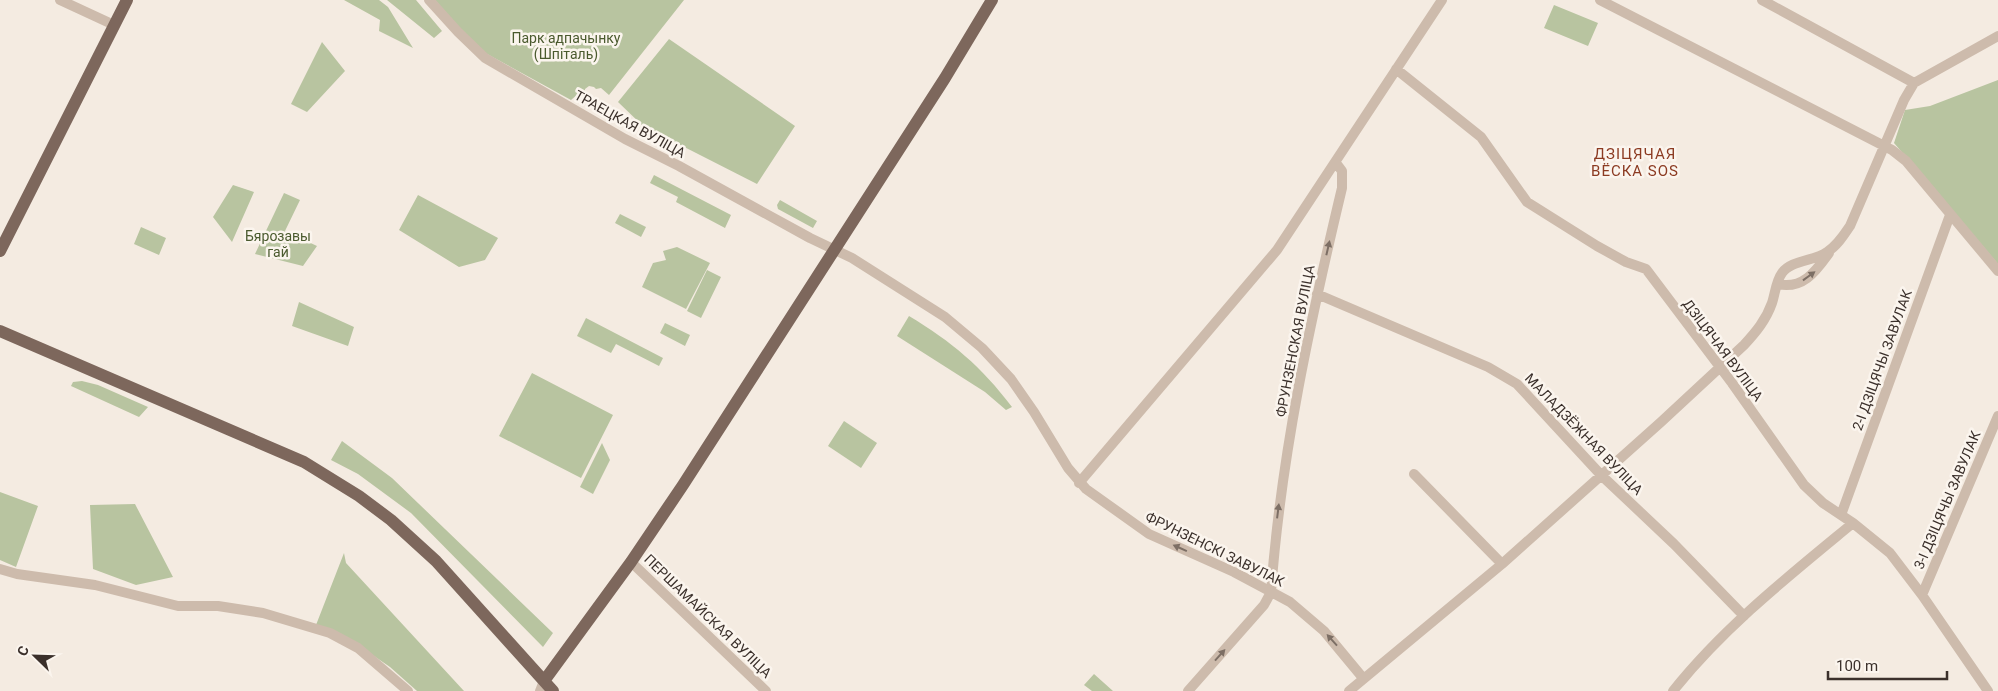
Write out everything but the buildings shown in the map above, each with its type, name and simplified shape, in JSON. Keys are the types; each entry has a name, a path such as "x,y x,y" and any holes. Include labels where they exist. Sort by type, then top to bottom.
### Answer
{"main road":[{"path":"0,251 108,23 127,0"},
{"path":"0,330 304,462 359,496 391,520 436,561 545,688 631,562 834,251 945,78 992,0"}],"street":[{"path":"60,0 108,23"},
{"name":"ТРАЕЦКАЯ ВУЛІЦА","path":"429,0 485,58 625,139 679,166 834,251"},
{"path":"1079,482 1277,250 1442,0"},
{"path":"1600,0 1884,145 1906,161 1998,271"},
{"path":"1762,0 1914,83"},
{"path":"1777,284 1793,285 1806,280 1815,273 1850,226 1904,100 1914,83 1998,36"},
{"name":"ДЗІЦЯЧАЯ ВУЛІЦА","path":"1396,69 1481,137 1527,202 1612,254 1646,269 1732,383 1804,485 1822,503 1841,514 1890,553 1922,595 1988,691"},
{"name":"ФРУНЗЕНСКАЯ ВУЛІЦА","path":"1188,691 1264,605 1270,592 1274,543 1284,468 1317,294 1342,188 1342,171 1336,163"},
{"name":"2-І ДЗІЦЯЧЫ ЗАВУЛАК","path":"1841,514 1950,215"},
{"path":"1349,691 1502,564 1749,340 1767,316 1782,272 1831,250"},
{"name":"ФРУНЗЕНСКІ ЗАВУЛАК","path":"834,251 852,258 945,317 982,348 1011,379 1079,482 1149,534 1234,572 1290,602 1324,631 1363,678"},
{"name":"МАЛАДЗЁЖНАЯ ВУЛІЦА","path":"1317,294 1503,374 1523,389 1601,475 1674,544 1744,616"},
{"name":"3-І ДЗІЦЯЧЫ ЗАВУЛАК","path":"1922,595 1998,416"},
{"path":"1414,474 1502,564"},
{"path":"1673,691 1686,675 1744,616 1853,523"},
{"name":"ПЕРШАМАЙСКАЯ ВУЛІЦА","path":"631,562 766,691"},
{"path":"0,570 95,585 178,606 218,606 262,613 330,633 358,648 408,691"}],"green space":[{"path":"344,0 379,0 388,7 413,48 379,31 380,20"},
{"path":"387,0 416,0 442,31 434,38"},
{"name":"Парк адпачынку (Шпіталь)","path":"435,0 684,0 609,95 601,88 596,89 589,86 585,89 585,94 579,93 571,100 474,45"},
{"path":"1554,5 1598,23 1588,46 1544,28"},
{"path":"669,39 795,126 757,184 643,126 618,102"},
{"path":"322,42 345,71 307,112 291,104"},
{"path":"1998,80 1998,264 1894,143 1905,110 1930,106"},
{"path":"654,175 731,215 725,228 676,202 678,197 650,183"},
{"path":"233,185 254,192 232,242 213,217"},
{"name":"Бярозавы гай","path":"284,193 300,200 285,231 317,246 303,266 255,254"},
{"path":"418,195 498,238 485,260 459,267 399,230"},
{"path":"780,200 817,221 813,228 778,209 777,205"},
{"path":"620,214 646,227 641,237 615,223"},
{"path":"141,227 166,238 159,255 134,244"},
{"path":"677,247 710,263 686,309 642,287 653,263 666,260 663,251"},
{"path":"707,270 721,277 701,318 687,311"},
{"path":"299,302 354,327 348,346 292,326"},
{"path":"909,316 939,335 965,356 989,379 1012,407 1006,410 985,392 897,336"},
{"path":"586,318 663,358 659,366 616,344 611,353 577,336"},
{"path":"665,323 690,335 685,346 660,333"},
{"path":"532,373 613,415 581,478 499,436"},
{"path":"82,381 98,385 148,407 139,417 71,386 73,382"},
{"path":"844,421 877,443 861,468 828,446"},
{"path":"342,441 392,478 553,633 543,647 411,513 358,474 331,460"},
{"path":"602,443 610,460 593,494 580,487"},
{"path":"0,492 38,506 16,567 0,560"},
{"path":"135,504 173,577 136,585 93,569 90,505"},
{"path":"344,553 346,563 464,691 417,691 390,667 355,643 316,625"},
{"path":"1094,674 1113,691 1092,691 1084,685"}],"district":[{"name":"ДЗІЦЯЧАЯ ВЁСКА SOS","path":"1635,162"}]}
